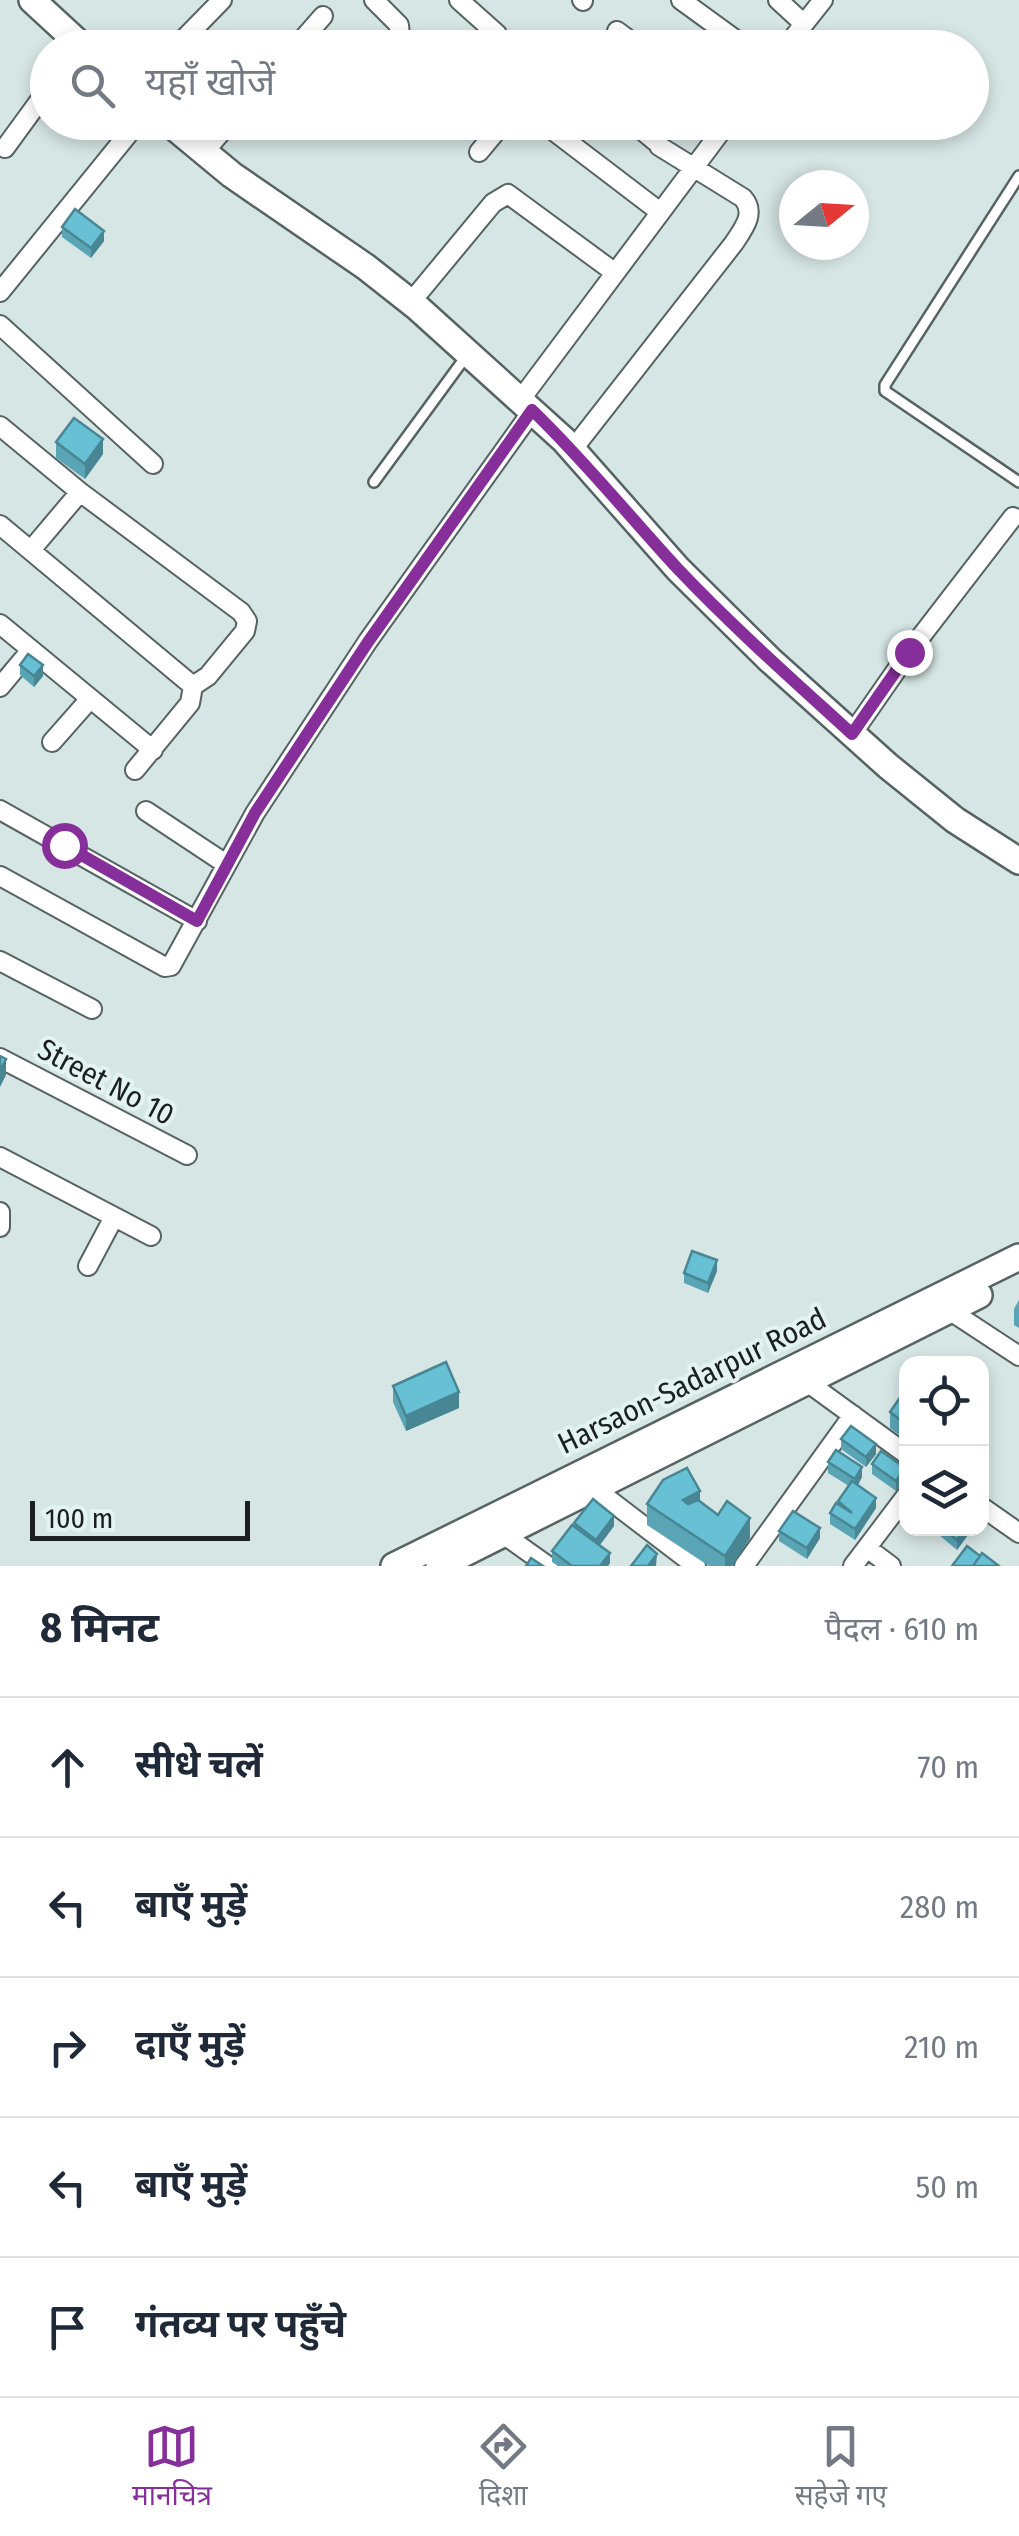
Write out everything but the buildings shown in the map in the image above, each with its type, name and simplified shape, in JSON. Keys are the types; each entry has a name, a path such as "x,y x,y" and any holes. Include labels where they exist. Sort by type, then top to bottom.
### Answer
{"street":[{"path":"32,0 63,30"},
{"path":"193,30 222,0"},
{"path":"374,0 399,30"},
{"path":"459,0 493,30"},
{"path":"681,0 722,30"},
{"path":"778,0 804,24"},
{"path":"799,30 824,0"},
{"path":"311,30 323,16"},
{"path":"5,148 30,114"},
{"path":"0,292 123,140"},
{"path":"190,140 411,302 572,449 678,569 770,660 954,820 1019,861"},
{"path":"204,152 214,140"},
{"path":"479,152 489,140"},
{"path":"566,140 660,212"},
{"path":"572,449 734,243 749,216 750,208 743,198 694,166 666,140"},
{"path":"0,876 165,967 174,961 255,813 614,272 714,140"},
{"path":"411,302 493,204 508,194 614,272"},
{"path":"0,325 153,464"},
{"path":"0,426 245,617 247,626 240,637 208,676 193,686 190,703 135,770"},
{"path":"30,550 80,492"},
{"path":"852,734 909,652 1013,517"},
{"path":"0,525 193,686"},
{"path":"0,624 153,750"},
{"path":"0,688 31,650"},
{"path":"52,742 88,700"},
{"path":"0,810 197,921"},
{"path":"146,811 226,864"},
{"path":"0,961 92,1009"},
{"name":"Street No 10","path":"0,1058 187,1155"},
{"path":"0,1157 151,1236"},
{"path":"0,1212 0,1227"},
{"path":"88,1266 114,1217"},
{"name":"Harsaon-Sadarpur Road","path":"394,1566 1019,1257"},
{"name":"Harsaon-Sadarpur Road","path":"439,1566 1019,1274"},
{"path":"948,1310 1019,1356"},
{"path":"808,1382 899,1449"},
{"path":"744,1566 853,1414"},
{"path":"595,1489 696,1566"},
{"path":"853,1566 899,1505"},
{"path":"989,1512 1019,1533"},
{"path":"503,1534 548,1566"},
{"path":"867,1548 891,1566"}],"lane":[{"path":"1019,176 885,386 885,392 1019,482"},
{"path":"374,482 468,353"}],"route":[{"path":"64,845 197,921 255,813 368,642 532,410 603,482 678,569 852,734 909,652"}]}
